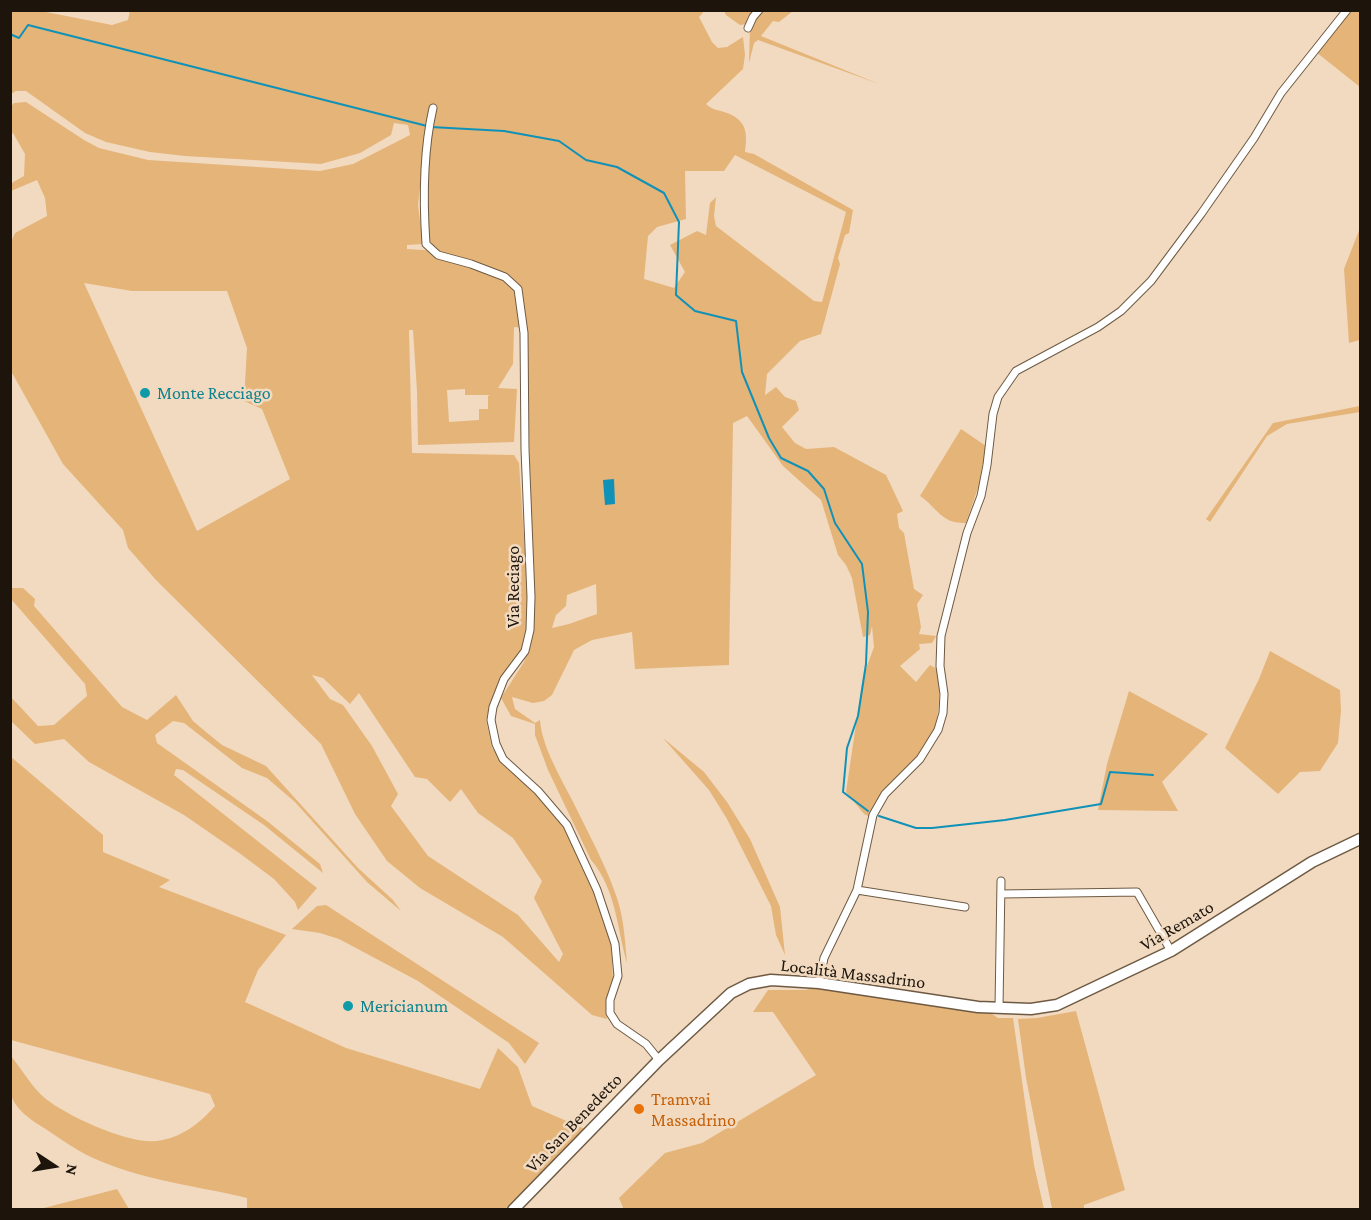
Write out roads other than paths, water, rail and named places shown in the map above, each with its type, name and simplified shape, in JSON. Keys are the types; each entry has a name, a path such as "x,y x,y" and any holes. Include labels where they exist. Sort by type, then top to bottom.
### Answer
{"main road":[{"name":"Via Remato","path":"999,1008 1031,1009 1057,1005 1172,951 1312,862 1360,840"},
{"name":"Località Massadrino","path":"657,1058 731,993 748,984 771,980 819,984 999,1008"},
{"name":"Via San Benedetto","path":"513,1209 657,1058"}],"street":[{"path":"748,28 759,10"},
{"path":"819,984 824,958 858,890 871,826 879,804 895,782 920,759 938,730 943,713 944,694 940,659 941,636 967,533 981,496 993,414 998,397 1016,371 1098,327 1121,311 1143,288 1201,214 1254,138 1281,93 1347,10"},
{"name":"Via Reciago","path":"432,108 424,218 426,244 438,255 480,267 505,277 512,283 518,289 524,333 530,630 525,651 504,679 493,707 491,720 496,744 503,759 538,791 567,825 597,890 615,944 618,976 610,1000 610,1013 617,1024 646,1044 657,1058"},
{"path":"999,1008 1001,880"},
{"path":"858,890 965,907"},
{"path":"1001,894 1137,892 1172,951"}],"water":[{"path":"614,479 615,504 605,505 603,480"}],"waterway":[{"path":"10,34 19,38 28,25 431,127 504,131 559,141 586,160 617,167 664,193 679,222 676,295 695,311 736,321 742,372 769,438 781,458 808,471 824,489 835,523 862,564 868,612 866,664 858,716 847,748 843,792 868,811"},
{"path":"879,816 916,828 1005,820 1101,804 1110,772 1153,775"}],"place":[{"name":"Monte Recciago","path":"145,393"},
{"name":"Mericianum","path":"348,1006"},
{"name":"Tramvai Massadrino","path":"639,1109"}]}
